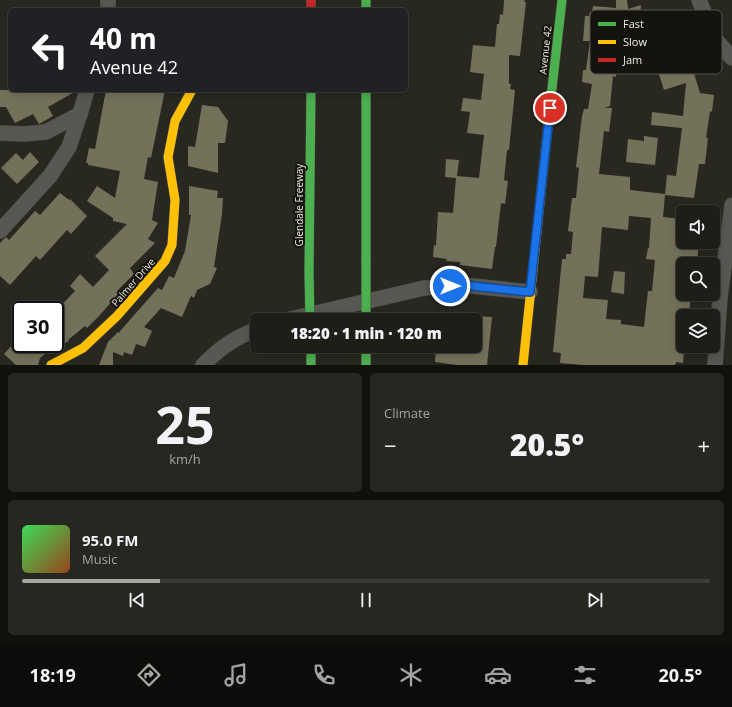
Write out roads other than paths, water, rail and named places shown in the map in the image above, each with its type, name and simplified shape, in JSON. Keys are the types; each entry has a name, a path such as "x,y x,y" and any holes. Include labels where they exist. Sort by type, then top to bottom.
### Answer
{"main road":[{"name":"Avenue 42","path":"523,365 562,0"},
{"name":"Palmer Drive","path":"50,365 83,348 117,316 165,261 172,245 175,200 168,157 176,121 191,92"},
{"name":"Glendale Freeway","path":"310,92 310,313"},
{"path":"366,92 366,313"},
{"path":"366,353 366,365"}],"street":[{"path":"699,0 703,10"},
{"path":"722,47 732,58"},
{"path":"0,231 50,176 69,147 86,92"},
{"path":"0,132 24,134 46,132 80,114"},
{"path":"715,365 726,299 732,205"},
{"path":"316,313 424,288 463,285 530,292"},
{"path":"203,365 218,350 238,337 250,332"}]}
